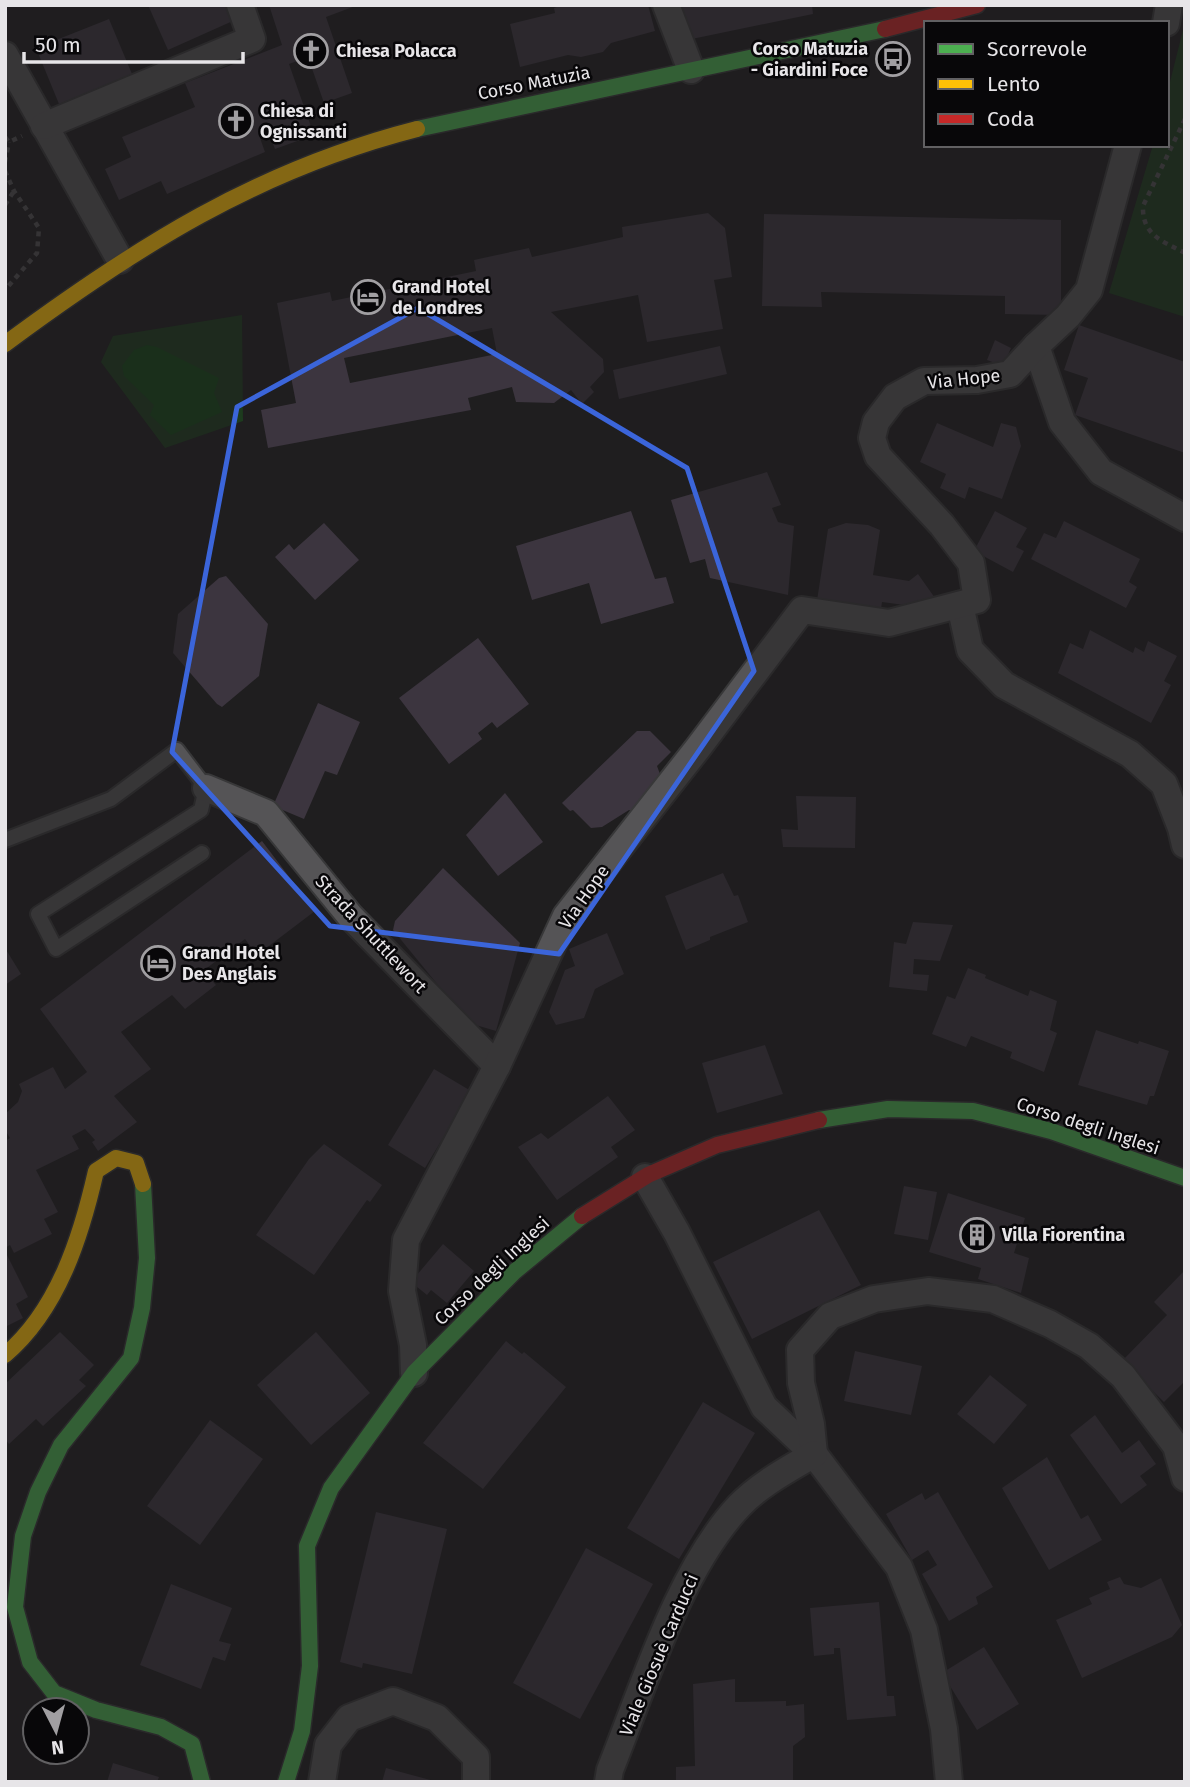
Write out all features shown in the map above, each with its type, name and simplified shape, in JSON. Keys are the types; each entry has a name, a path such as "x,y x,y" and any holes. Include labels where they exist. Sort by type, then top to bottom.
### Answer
{"main road":[{"name":"Corso Matuzia","path":"5,344 120,260 227,199 303,166 380,139 465,116 897,27 976,5"},
{"name":"Corso degli Inglesi","path":"286,1782 302,1731 310,1666 307,1546 331,1488 414,1373 523,1264 579,1218 645,1177 717,1145 813,1121 888,1109 973,1111 1051,1130 1185,1178"},
{"path":"5,1355 28,1335 54,1294 90,1201 96,1171 116,1158 135,1163 143,1181 147,1258 142,1308 131,1357 61,1445 38,1492 23,1536 15,1606 30,1662 54,1693 96,1710 162,1727 192,1744 202,1782"}],"street":[{"path":"44,126 252,39 240,5"},
{"path":"666,5 691,71"},
{"path":"5,55 120,260"},
{"name":"Via Hope","path":"414,1373 413,1345 402,1291 405,1240 497,1066 566,916 802,610 889,623 977,600 971,563 942,525 878,456 872,438 876,422 895,397 924,381 977,380 1010,374 1036,345 1068,316 1089,290 1127,147"},
{"path":"1036,345 1062,422 1101,472 1185,518"},
{"path":"960,605 970,650 1004,685 1130,754 1164,784 1185,845"},
{"name":"Strada Shuttlewort","path":"206,788 266,813 350,916 497,1066"},
{"path":"645,1177 677,1233 764,1407 814,1454 899,1567 924,1630 944,1729 949,1782"},
{"path":"814,1454 811,1424 801,1383 800,1350 830,1316 874,1299 928,1291 993,1299 1050,1324 1089,1346 1123,1376 1154,1415 1175,1446 1185,1478"},
{"name":"Viale Giosuè Carducci","path":"608,1782 610,1770 675,1608 711,1541 741,1504 771,1480 814,1454"},
{"path":"322,1782 328,1745 349,1718 393,1702 437,1718 476,1757 476,1782"}],"lane":[{"path":"5,840 111,799 177,750 206,788 201,810 38,915 56,949 202,853"}],"path":[{"path":"1185,119 1143,206 1143,220 1151,233 1185,253"},
{"path":"5,162 9,142"},
{"path":"5,171 14,191 39,228 37,253 5,290"},
{"path":"5,205 14,191"}],"highlighted area":[{"path":"418,308 687,468 754,671 559,954 330,926 172,752 237,407"}],"shaded area":[{"path":"1185,22 1185,317 1109,293 1152,147 1169,147 1169,86"},
{"path":"242,315 243,421 165,448 101,362 113,336"},
{"path":"147,345 157,347 219,378 214,393 222,412 171,435 150,415 154,405 124,376 122,366 134,350"}],"building":[{"path":"148,5 229,5 235,20 168,50"},
{"name":"Chiesa di Ognissanti","path":"269,5 358,5 326,17 352,93 324,103 308,57 289,64 314,135 275,149 269,134 260,138 265,152 167,194 161,181 119,200 105,169 131,157 122,137 195,107 185,83 282,45"},
{"path":"562,5 648,5 655,31 611,43 603,52 581,57 568,55 520,67 510,24 555,13 554,8"},
{"path":"678,5 812,5 813,14 687,40"},
{"path":"109,19 132,74 59,104 36,48"},
{"path":"708,213 725,228 732,277 714,280 723,329 647,342 638,295 551,312 603,359 604,372 590,387 594,392 582,404 571,390 554,403 516,402 512,387 468,398 471,410 268,448 261,410 296,403 277,303 330,292 332,301 476,271 474,260 529,248 532,257 623,237 622,227","holes":["492,328 497,354 350,383 344,358"]},
{"path":"764,214 1061,220 1061,315 1005,314 1005,296 821,292 822,307 762,306"},
{"path":"1079,325 1185,362 1185,453 1075,415 1088,378 1064,370"},
{"path":"995,340 1011,348 1003,366 987,360"},
{"path":"720,346 727,374 619,399 613,370"},
{"path":"937,423 993,447 1001,423 1016,427 1021,446 1002,499 969,487 965,499 940,488 946,474 920,462"},
{"path":"767,472 781,505 772,508 778,522 794,526 788,595 710,578 705,559 690,563 671,500"},
{"path":"631,511 655,579 666,577 674,603 601,624 589,583 532,600 516,546"},
{"path":"995,511 1027,528 1016,547 1024,551 1013,572 974,551"},
{"path":"1064,521 1140,559 1129,582 1137,587 1126,608 1031,559 1044,533 1056,538"},
{"path":"324,523 359,560 315,600 275,557 289,544 294,550"},
{"path":"846,523 868,525 880,530 873,575 909,581 918,574 935,598 919,607 882,602 880,616 816,607 828,529"},
{"path":"226,576 268,624 259,676 222,707 173,653 178,614 219,578"},
{"path":"1090,630 1133,653 1135,647 1144,652 1148,641 1177,656 1164,681 1171,685 1151,723 1058,673 1070,643 1083,649"},
{"path":"478,638 529,704 497,728 492,722 478,733 482,739 449,764 399,698"},
{"path":"318,703 360,722 337,775 325,771 304,819 273,806"},
{"path":"637,731 650,731 671,752 657,766 664,785 637,813 629,810 602,827 591,828 562,803"},
{"path":"505,793 543,842 498,876 466,835"},
{"path":"796,796 856,797 855,848 783,847 781,829 798,830"},
{"name":"Grand Hotel Des Anglais","path":"262,841 315,911 257,955 245,939 203,971 216,985 185,1009 172,995 121,1032 151,1069 114,1096 137,1122 98,1151 92,1142 95,1140 85,1129 72,1136 79,1149 36,1170 58,1212 44,1219 52,1234 14,1253 10,1245 5,1248 5,1141 10,1138 5,1130 5,1114 18,1102 22,1091 19,1084 53,1067 65,1089 87,1072 40,1009"},
{"path":"443,868 520,943 496,1031 469,1023 393,930 395,921"},
{"path":"723,873 734,896 738,895 748,922 686,950 665,896"},
{"path":"913,922 953,925 940,961 914,959 913,974 929,975 927,991 889,987 894,942 906,944"},
{"path":"607,933 624,974 595,989 584,1018 556,1025 549,1012 565,970 575,966 569,949"},
{"path":"5,948 21,974 5,985"},
{"path":"968,968 1028,996 1030,990 1057,1001 1050,1030 1057,1033 1044,1072 1010,1058 1012,1052 971,1036 966,1047 932,1034 947,996 955,999"},
{"path":"1096,1030 1169,1051 1154,1096 1150,1096 1147,1105 1078,1085"},
{"path":"765,1045 783,1094 717,1113 702,1063"},
{"path":"434,1069 471,1091 425,1168 388,1145"},
{"path":"608,1096 635,1130 611,1147 618,1157 557,1200 518,1147 541,1133 548,1139"},
{"path":"324,1144 382,1185 370,1202 367,1200 314,1275 256,1235 309,1159"},
{"path":"904,1186 937,1192 928,1240 894,1234"},
{"name":"Villa Fiorentina","path":"948,1193 1025,1218 1014,1253 1029,1258 1021,1293 978,1279 981,1268 929,1252"},
{"path":"819,1210 861,1285 752,1339 713,1262"},
{"path":"443,1244 474,1271 447,1303 431,1290 427,1295 411,1282"},
{"path":"5,1251 28,1297 16,1304 23,1318 5,1327"},
{"path":"1185,1270 1185,1381 1164,1402 1122,1361 1167,1315 1154,1302"},
{"path":"60,1332 94,1365 79,1380 86,1386 43,1426 36,1419 9,1444 5,1439 5,1384"},
{"path":"316,1332 370,1393 311,1445 257,1385"},
{"path":"506,1341 522,1354 524,1352 566,1387 483,1489 423,1443"},
{"path":"855,1351 922,1366 911,1415 844,1401"},
{"path":"990,1375 1027,1405 994,1444 957,1414"},
{"path":"703,1402 755,1433 679,1559 627,1528"},
{"path":"1095,1415 1122,1453 1139,1440 1156,1464 1140,1476 1147,1485 1121,1504 1070,1435"},
{"path":"210,1420 263,1459 200,1545 147,1506"},
{"path":"1047,1457 1081,1519 1088,1515 1102,1540 1049,1570 1002,1488"},
{"path":"938,1492 993,1587 976,1597 978,1604 949,1621 922,1574 937,1565 928,1550 912,1560 886,1514 922,1493 925,1500"},
{"path":"376,1512 447,1529 412,1674 363,1663 362,1668 340,1662"},
{"path":"586,1548 653,1584 580,1719 513,1683"},
{"path":"1120,1577 1124,1584 1141,1588 1161,1578 1182,1625 1172,1637 1082,1678 1056,1620 1092,1604 1089,1598 1110,1589 1107,1582"},
{"path":"171,1584 232,1608 219,1641 231,1644 225,1661 213,1657 201,1689 140,1665"},
{"path":"879,1602 887,1696 894,1696 896,1716 847,1720 840,1648 834,1648 834,1654 814,1656 810,1608"},
{"path":"984,1647 1019,1704 977,1730 942,1673"},
{"path":"735,1679 735,1702 786,1701 786,1706 804,1704 805,1737 793,1746 793,1782 676,1782 676,1767 695,1766 693,1684"},
{"path":"113,1763 159,1777 157,1782 107,1782"},
{"path":"386,1768 434,1781 434,1782 382,1782"}],"traffic: fast":[{"path":"417,129 885,29"},
{"path":"819,1120 888,1109 973,1111 1051,1131 1185,1178"},
{"path":"143,1184 147,1258 142,1308 131,1358 61,1445 38,1492 23,1536 15,1607 30,1662 54,1693 96,1710 161,1727 192,1744 202,1782"},
{"path":"286,1782 302,1731 310,1666 307,1546 331,1488 414,1373 514,1272 582,1216"}],"traffic: slow":[{"path":"5,344 102,275 151,244 251,189 359,146 417,129"},
{"path":"5,1355 24,1337 39,1317 65,1271 83,1221 96,1171 116,1158 136,1163 143,1184"}],"traffic: jam":[{"path":"885,29 977,5"},
{"path":"582,1216 648,1175 717,1145 819,1120"}],"place":[{"name":"Chiesa Polacca","path":"311,51"},
{"name":"Corso Matuzia - Giardini Foce","path":"893,59"},
{"name":"Chiesa di Ognissanti","path":"236,121"},
{"name":"Grand Hotel de Londres","path":"368,297"},
{"name":"Grand Hotel Des Anglais","path":"158,963"},
{"name":"Villa Fiorentina","path":"977,1235"}]}
